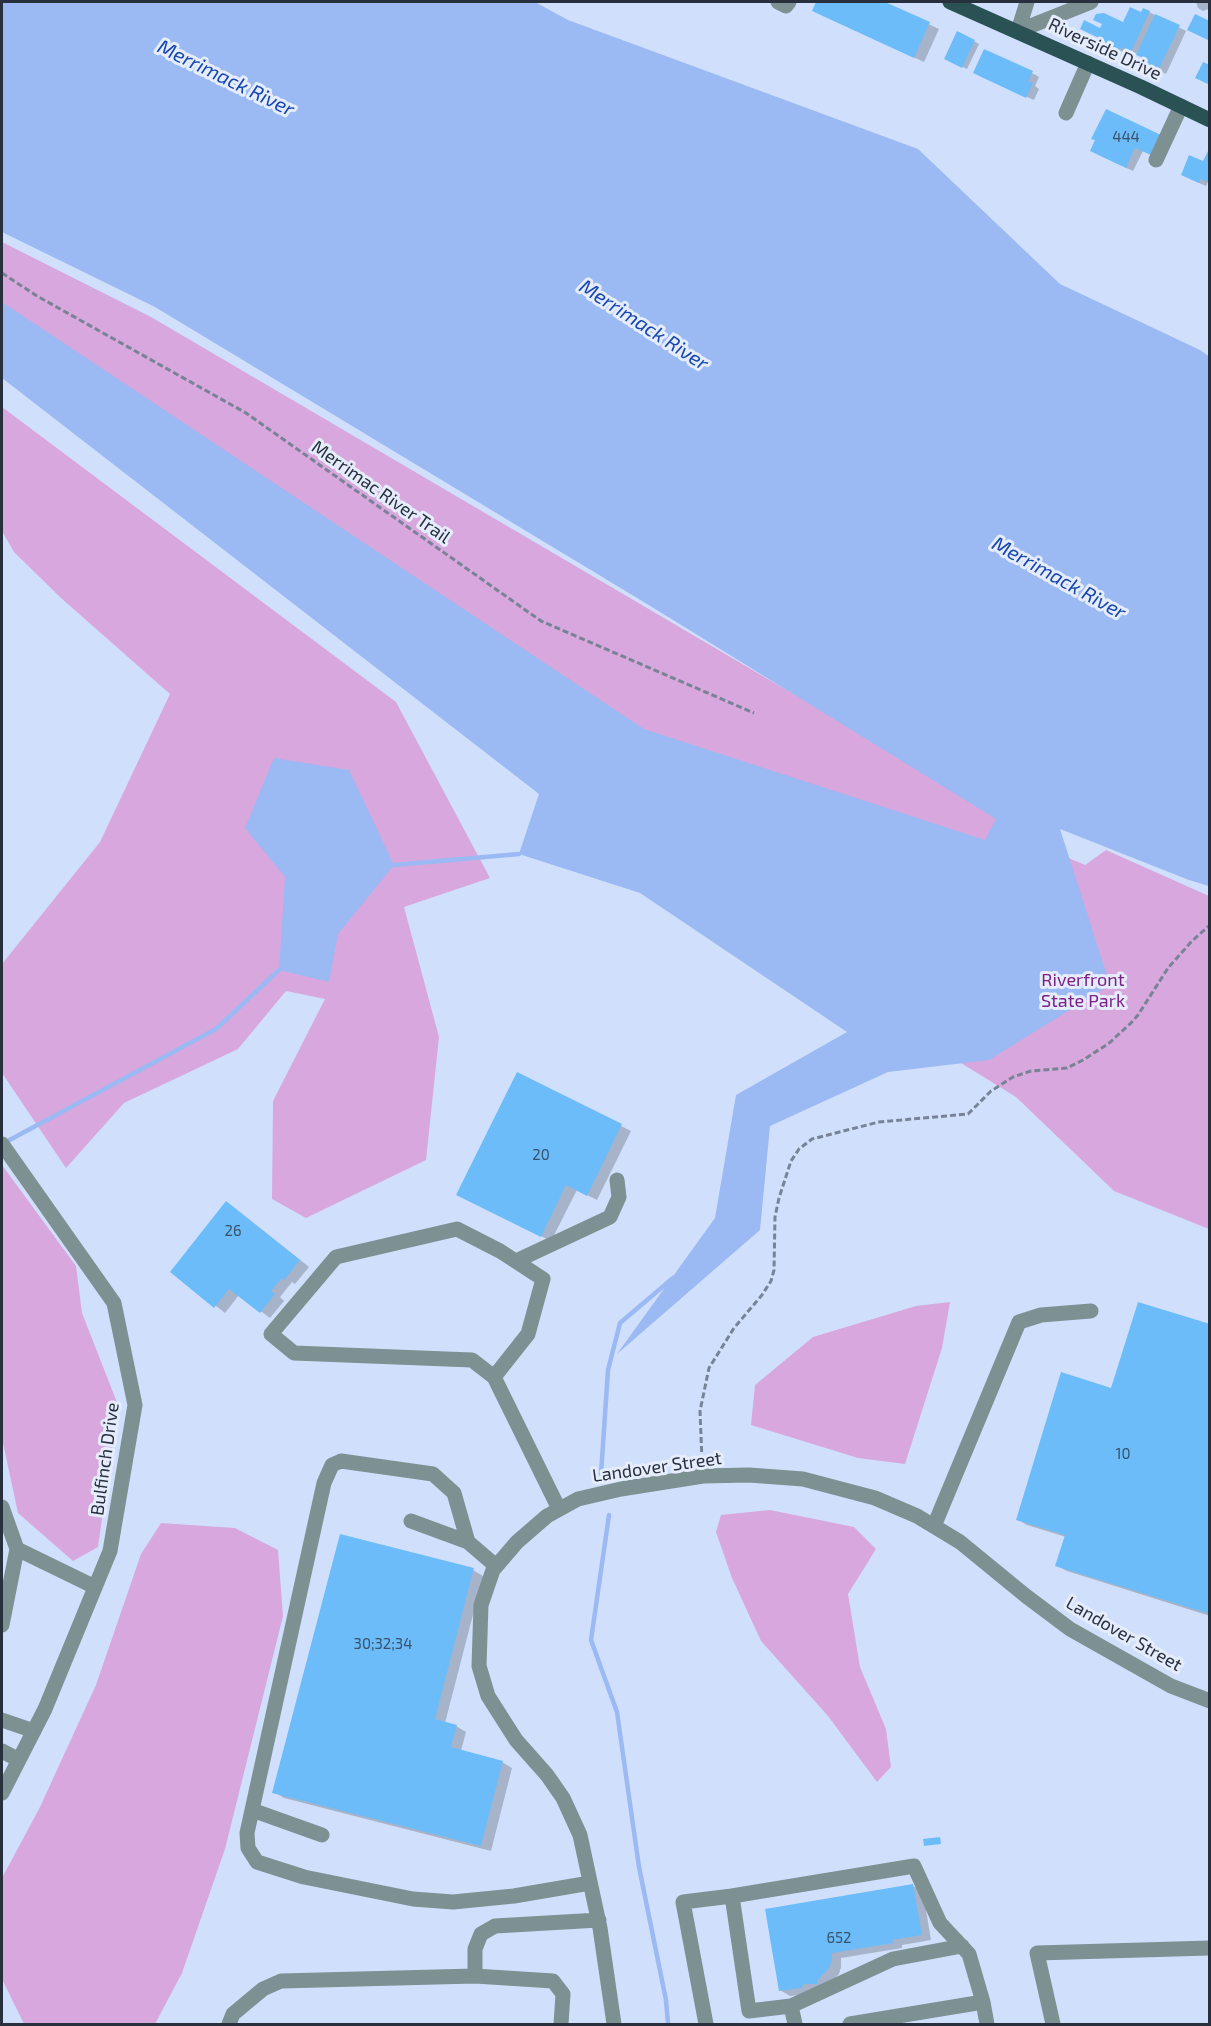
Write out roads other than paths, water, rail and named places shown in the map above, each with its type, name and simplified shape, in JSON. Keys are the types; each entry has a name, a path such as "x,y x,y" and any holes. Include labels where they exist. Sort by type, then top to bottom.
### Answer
{"main road":[{"name":"Riverside Drive","path":"950,2 1018,31 1209,120"}],"street":[{"path":"778,2 786,6 789,2"},
{"path":"1018,31 1027,2"},
{"path":"1018,31 1091,2"},
{"path":"1066,113 1088,63"},
{"path":"1156,160 1181,106"},
{"name":"Bulfinch Drive","path":"2,1144 114,1303 135,1404 110,1551 45,1709 2,1793"},
{"path":"516,1261 610,1217 619,1197 616,1180"},
{"path":"494,1377 528,1334 543,1279 500,1251 457,1229 336,1257 271,1334 294,1353 472,1360 494,1377 559,1509"},
{"path":"934,1526 1019,1322 1041,1315 1091,1311"},
{"path":"468,1542 454,1492 433,1474 341,1461 332,1465 324,1483 252,1810 247,1833 248,1848 256,1862 304,1877 413,1899 453,1902 514,1896 590,1882"},
{"name":"Landover Street","path":"614,2025 599,1920 580,1835 563,1798 547,1775 516,1740 488,1696 479,1666 481,1605 496,1566 516,1542 547,1515 579,1499 621,1489 703,1476 749,1475 803,1479 874,1498 917,1516 960,1542 1070,1629 1171,1686 1209,1701"},
{"path":"2,1508 17,1549 2,1625"},
{"path":"411,1521 468,1542 496,1566"},
{"path":"17,1549 95,1587"},
{"path":"2,1720 34,1731"},
{"path":"2,1751 19,1760"},
{"path":"252,1810 322,1835"},
{"path":"706,2025 684,1902 914,1866 940,1923 969,1954 987,2025"},
{"path":"732,1896 749,2011 791,2006 893,1959 962,1946"},
{"path":"476,1976 475,1949 481,1934 495,1926 599,1920"},
{"path":"1053,2025 1037,1953 1209,1948"},
{"path":"229,2025 233,2014 255,1995 281,1981 476,1976 553,1982 563,1994 561,2025"},
{"path":"850,2025 982,2002"},
{"path":"791,2006 795,2025"}],"water":[{"name":"Merrimack River","path":"2,2 535,2 568,20 918,149 1060,284 1200,350 1210,357 1209,886 1060,829 1110,985 989,1060 888,1072 770,1126 760,1230 617,1354 715,1218 736,1095 847,1032 640,893 519,854 539,794 2,378 2,302 644,729 985,840 996,819 652,607 155,307 2,232"},
{"path":"274,758 349,770 394,865 338,934 329,982 279,970 285,877 245,828"}],"waterway":[{"path":"394,865 519,854"},
{"path":"4,1143 216,1029 279,970"},
{"path":"601,1474 608,1370 620,1323 673,1278"},
{"path":"609,1515 591,1640 617,1712 639,1867 666,2000 668,2024"}],"park label":[{"name":"Riverfront State Park","path":"1083,990"}]}
